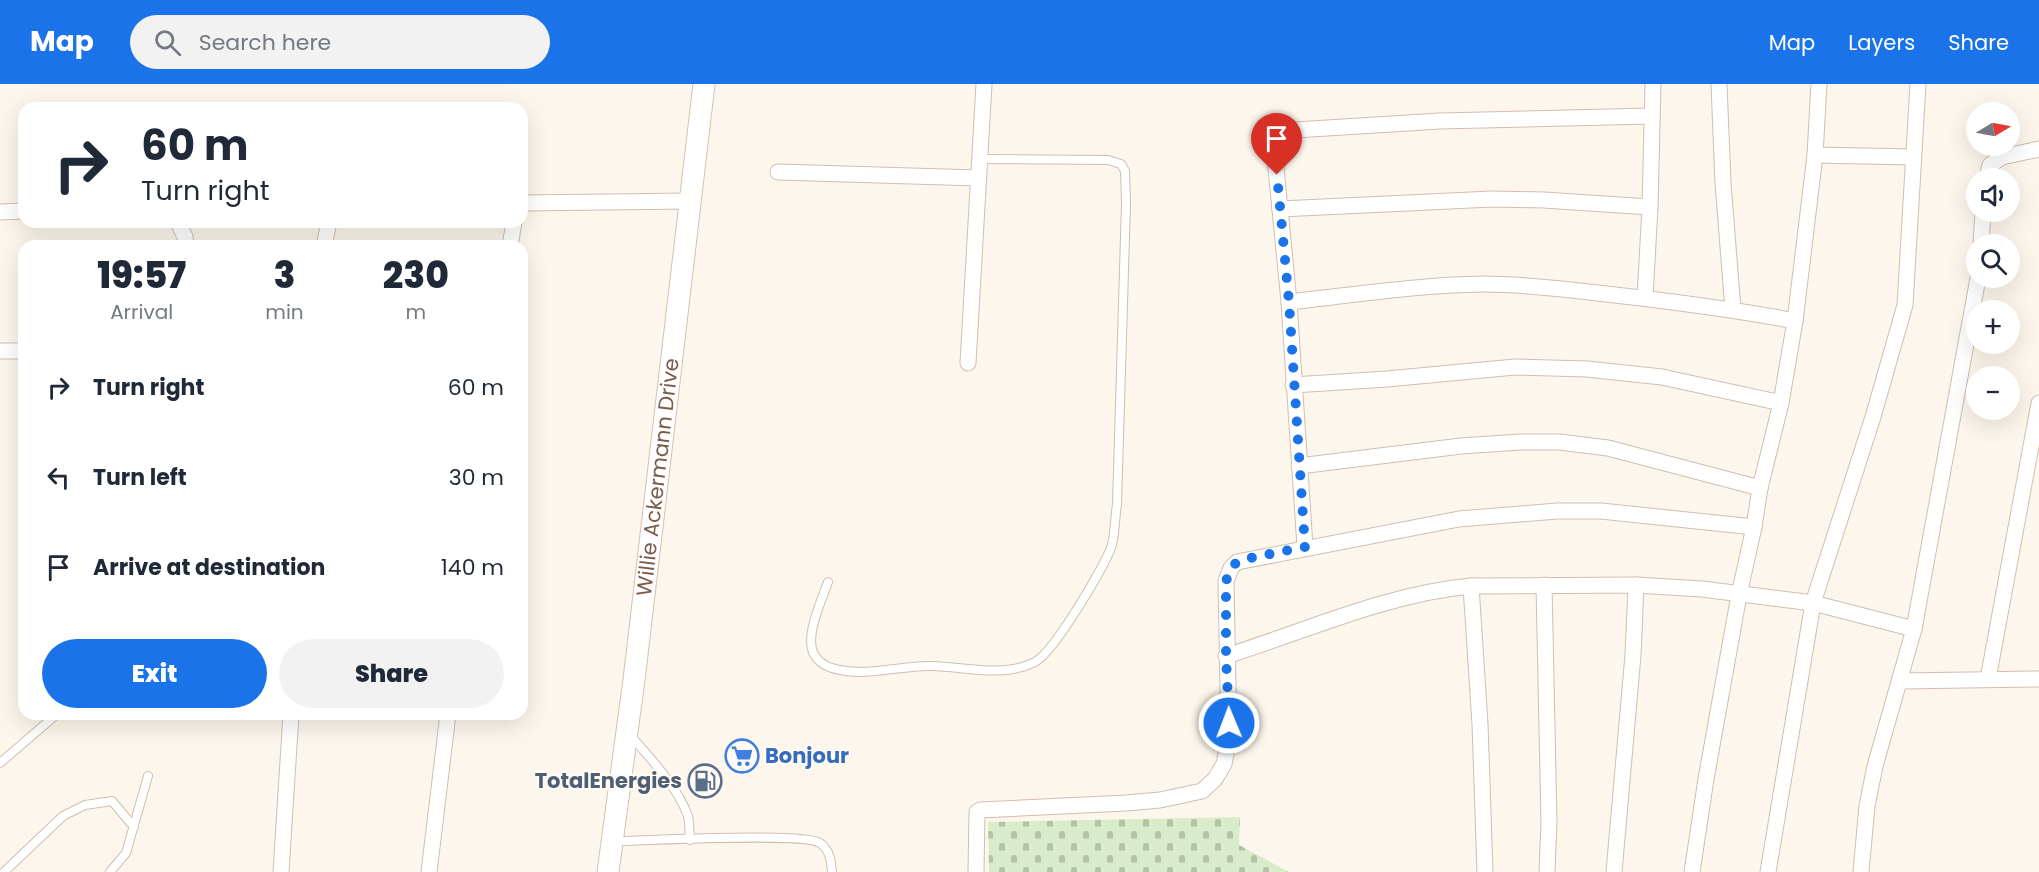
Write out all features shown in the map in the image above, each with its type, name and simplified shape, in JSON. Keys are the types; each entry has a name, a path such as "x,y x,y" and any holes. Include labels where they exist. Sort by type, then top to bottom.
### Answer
{"street":[{"name":"Willie Ackermann Drive","path":"608,872 627,731 704,84"},
{"path":"968,363 984,84"},
{"path":"1645,298 1653,84"},
{"path":"1719,84 1723,183 1733,310"},
{"path":"1692,872 1739,595 1760,488 1781,403 1795,321 1815,155 1819,84"},
{"path":"1768,872 1814,603 1873,417 1905,305 1908,285 1918,84"},
{"path":"1305,547 1289,302 1275,158 1276,143 1294,130 1440,121 1652,116"},
{"path":"1989,168 1997,159 2039,149"},
{"path":"1815,155 1913,157"},
{"path":"778,172 978,178"},
{"path":"1280,209 1492,199 1650,207"},
{"path":"528,203 690,201"},
{"path":"0,212 18,211"},
{"path":"1289,302 1428,287 1485,284 1557,288 1645,298 1795,321"},
{"path":"1860,872 1867,806 1875,766 1914,629 1976,288"},
{"path":"0,351 18,351"},
{"path":"1293,385 1387,380 1515,367 1587,369 1662,377 1781,403"},
{"path":"1988,679 2039,403"},
{"path":"1299,466 1461,446 1559,442 1608,448 1760,488"},
{"path":"976,872 975,822 976,812 980,810 1160,800 1202,791 1215,779 1224,764 1229,739 1226,581 1231,568 1237,562 1459,519 1557,511 1601,511 1754,527"},
{"path":"1544,585 1549,811 1547,872"},
{"path":"1226,656 1386,603 1448,588 1471,586 1636,585 1702,589 1814,603 1914,629"},
{"path":"1614,872 1631,679 1636,585"},
{"path":"1471,586 1481,735 1485,872"},
{"path":"1900,681 2039,679"},
{"path":"281,872 291,720"},
{"path":"429,872 447,720"}],"lane":[{"path":"828,582 813,625 811,640 813,654 825,667 849,672 932,666 990,671 1015,668 1037,661 1056,642 1086,594 1112,545 1117,504 1125,171 1121,165 1108,160 981,159"},
{"path":"0,763 50,720"},
{"path":"627,731 649,756 677,796 687,816 690,840"},
{"path":"110,872 126,853 148,776"},
{"path":"4,872 63,816 85,805 112,801 134,827"},
{"path":"612,842 786,837 819,842 828,850 832,872"}],"green space":[{"path":"1240,817 1239,845 1289,872 989,872 988,822"}],"place":[{"name":"Bonjour","path":"742,756"},
{"name":"TotalEnergies","path":"705,781"}],"route":[{"path":"1229,723 1226,581 1231,568 1237,562 1245,559 1305,547 1289,302 1277,175"}]}
